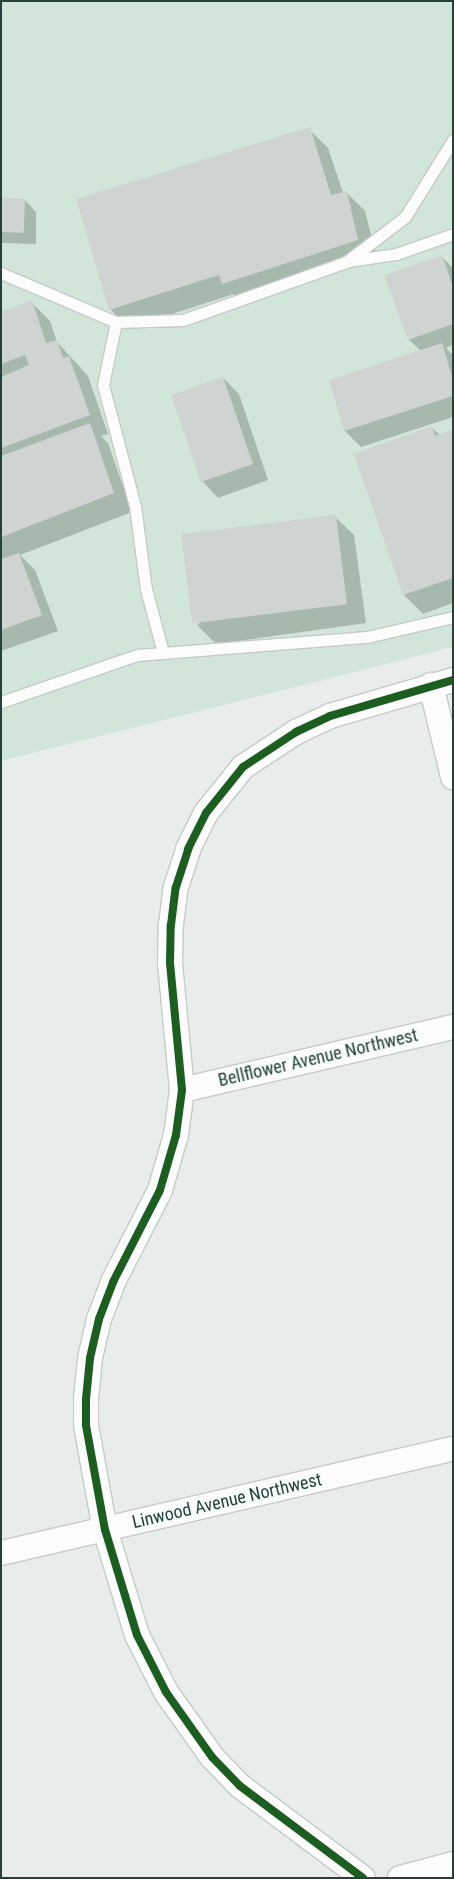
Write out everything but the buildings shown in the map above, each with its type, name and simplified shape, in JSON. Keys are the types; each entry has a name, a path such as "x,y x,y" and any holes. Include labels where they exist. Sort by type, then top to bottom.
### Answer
{"street":[{"path":"363,1878 240,1786 187,1726 166,1692 137,1635 105,1530 86,1424 90,1358 113,1282 163,1181 176,1135 182,1090 170,964 176,887 188,849 206,813 228,782 256,757 296,732 330,716 442,682 453,777"},
{"name":"Bellflower Avenue Northwest","path":"182,1090 453,1027"},
{"name":"Linwood Avenue Northwest","path":"1,1552 105,1530 453,1449"},
{"path":"400,1878 453,1864"}],"lane":[{"path":"346,262 405,216 453,140"},
{"path":"1,273 116,322 183,320 346,262 396,254 451,239"},
{"path":"116,322 103,385 135,506 146,589 163,653"},
{"path":"1,702 137,655 367,637 453,617"}],"green space":[{"path":"1,1 453,1 453,647 1,761"}],"cycle path":[{"path":"363,1878 240,1786 212,1757 166,1692 137,1635 105,1530 86,1425 86,1399 90,1358 99,1319 113,1282 160,1190 176,1135 182,1090 170,964 171,925 176,887 188,849 206,813 243,767 296,732 330,716 453,680"}]}
